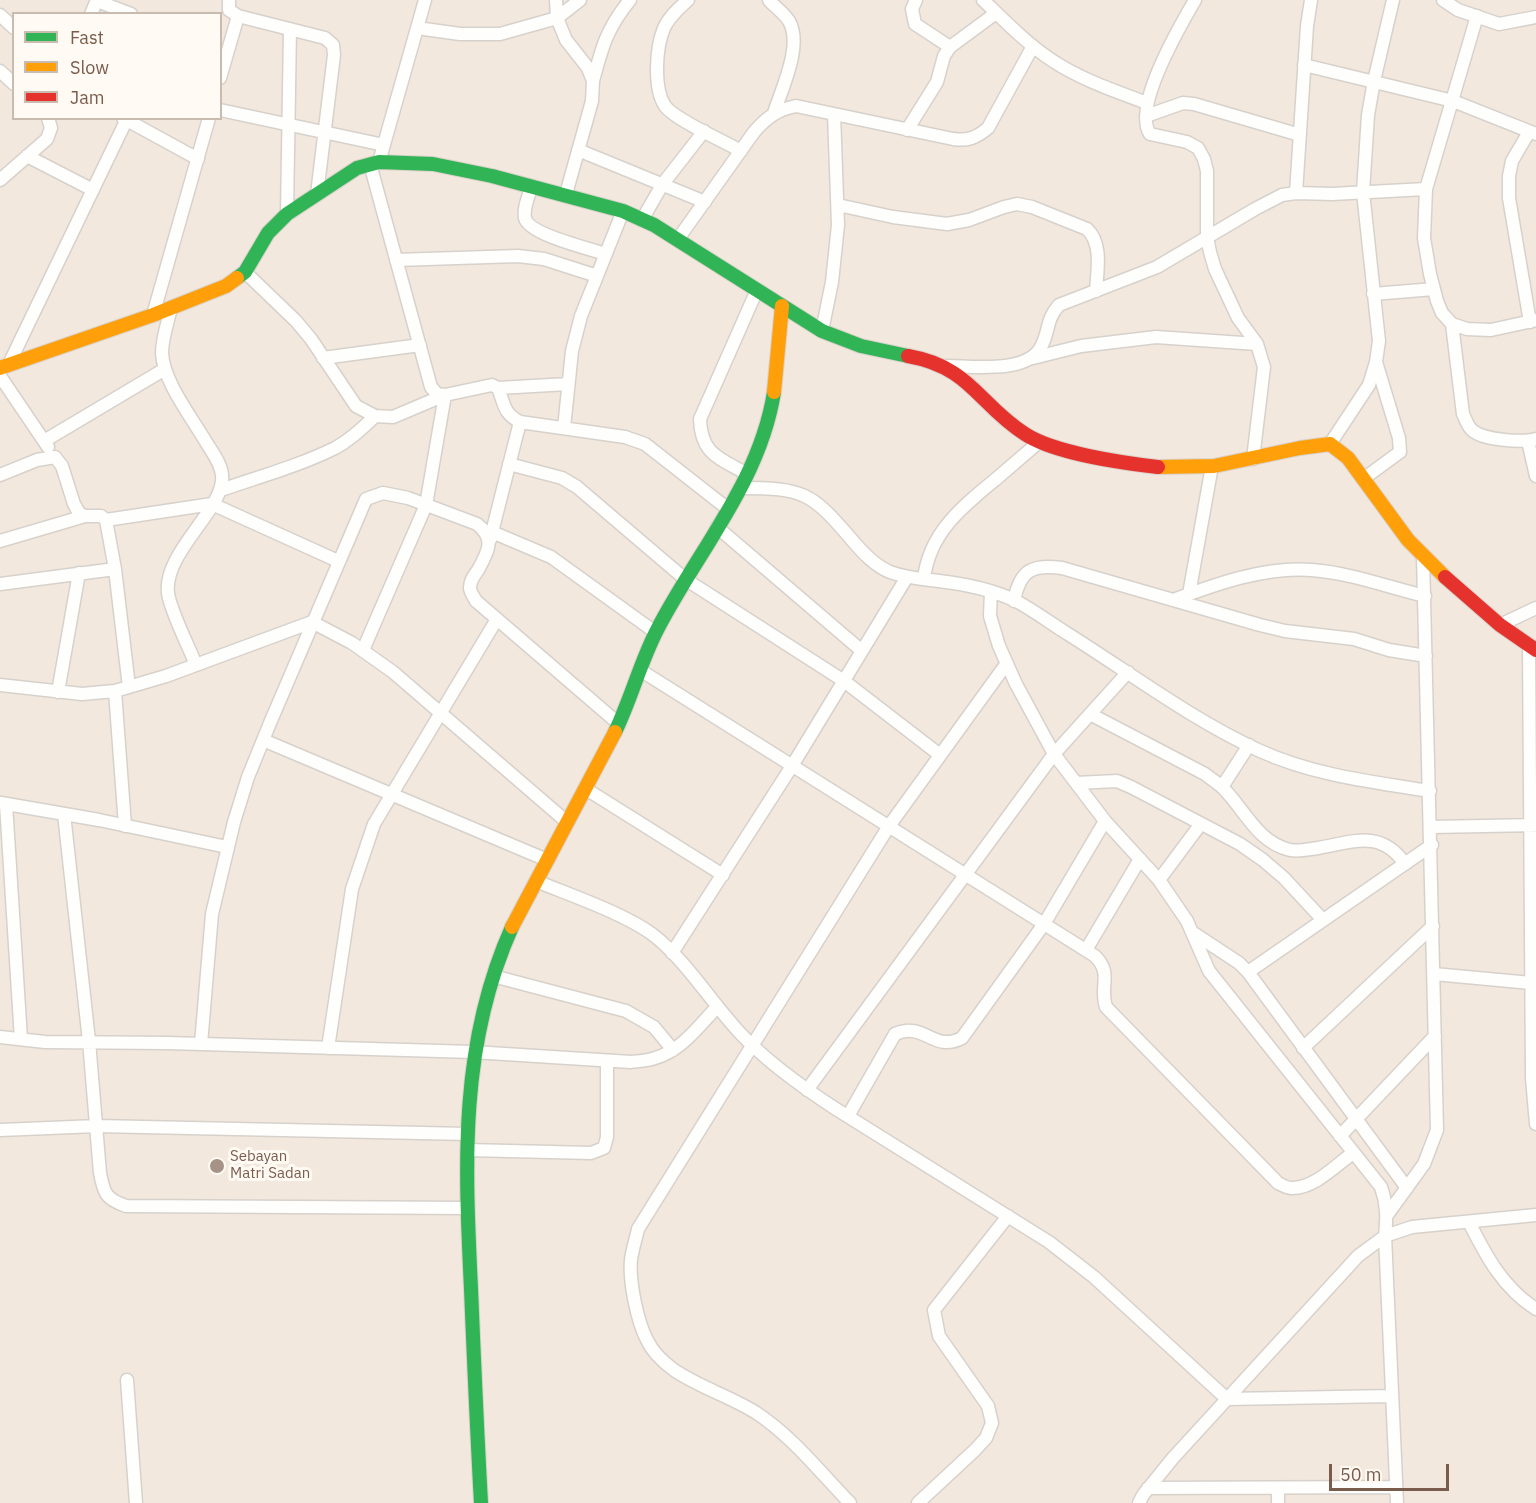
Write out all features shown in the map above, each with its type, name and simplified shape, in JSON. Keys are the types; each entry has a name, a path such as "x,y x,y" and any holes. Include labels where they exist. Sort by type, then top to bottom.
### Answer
{"street":[{"path":"229,0 229,10 238,16 325,38 333,45 334,55 317,194"},
{"path":"556,0 557,18 566,40 588,68 593,81"},
{"path":"417,28 460,34 500,34 557,18 580,0"},
{"path":"566,194 592,101 593,81 602,46 611,26 630,0"},
{"path":"688,0 665,26 659,44 657,79 665,106 676,116 741,151"},
{"path":"769,0 788,21 794,33 794,46 774,112"},
{"path":"916,0 912,9 915,24 950,47"},
{"path":"1195,0 1172,41 1147,103 1146,127 1150,134 1186,142 1198,148 1204,159 1207,171 1207,237 1215,269 1238,318 1257,344 1264,367 1252,459"},
{"path":"1296,193 1311,0"},
{"path":"1330,444 1369,385 1376,362 1379,340 1363,192 1368,116 1393,0"},
{"path":"1443,0 1458,9 1499,24 1536,17"},
{"path":"97,1 126,12"},
{"path":"422,1 417,28 384,145 375,163 396,260 431,387 437,394 446,395"},
{"path":"986,1 996,13 1054,62 1080,76 1147,103"},
{"path":"907,130 937,82 944,56 950,47 996,13"},
{"path":"0,15 12,26"},
{"path":"222,65 225,46 238,16"},
{"path":"1305,65 1453,101 1532,133 1512,161 1509,198 1533,321 1491,330 1467,329 1452,324 1443,313 1434,289 1424,238 1426,189 1453,101 1477,16"},
{"path":"287,214 290,29"},
{"path":"678,239 741,151 774,112 796,106 967,141 988,128 1034,46"},
{"path":"0,71 12,82"},
{"path":"1146,116 1183,103 1194,104 1300,135"},
{"path":"222,110 384,145"},
{"path":"822,331 832,282 838,225 834,114"},
{"path":"0,180 46,139 51,128 49,120"},
{"path":"4,366 93,190 124,120 198,159"},
{"path":"153,315 208,120"},
{"path":"642,220 662,184 704,131"},
{"path":"578,150 705,202"},
{"path":"27,156 93,190"},
{"path":"4,366 153,315 226,286 245,272 268,233 287,214 357,168 375,163 432,164 566,194 623,211 678,239 841,341 864,348 920,358 944,366 965,381 1012,426 1039,442 1083,454 1172,467 1212,466 1304,446 1330,444 1348,458 1423,557 1467,598 1532,648 1534,825 1531,982 1532,1078 1536,1124"},
{"path":"532,186 525,211 525,220 530,227 606,254"},
{"path":"1031,359 1039,352 1051,315 1059,305 1157,267 1270,200 1296,193 1332,194 1426,189"},
{"path":"838,206 893,217 947,224 969,220 1017,204 1032,207 1087,229 1093,235 1097,254 1096,291"},
{"path":"564,428 572,351 581,316 623,211"},
{"path":"396,260 518,256 544,259 597,276"},
{"path":"245,272 296,321 356,406 375,416 393,417 446,395 492,385 498,388 568,384"},
{"path":"1373,294 1434,289"},
{"path":"747,474 715,455 704,445 700,432 700,419 757,290"},
{"path":"481,1503 467,1208 472,1052 503,944 619,724 655,632 684,579 740,488 766,429 776,379 782,306"},
{"path":"171,308 163,340 162,354 165,369 217,461 222,474 221,490 177,558 169,576 168,593 196,665"},
{"path":"1232,342 1238,318"},
{"path":"1452,324 1463,414 1467,424 1483,436 1532,440 1536,476"},
{"path":"944,366 1009,365 1081,346 1156,337 1257,344"},
{"path":"323,358 420,345"},
{"path":"1363,479 1400,452 1399,438 1376,362"},
{"path":"44,441 165,369"},
{"path":"0,376 62,466 74,504 79,513 85,516"},
{"path":"498,388 504,408 510,417 520,422 625,437 645,444 728,509"},
{"path":"363,650 426,505 446,395"},
{"path":"221,490 336,447 356,434 375,416"},
{"path":"520,422 488,550 471,579 470,589 476,601 619,724"},
{"path":"924,579 926,563 933,545 946,524 970,499 1039,442"},
{"path":"0,475 37,460 55,457"},
{"path":"509,464 562,478 577,487 684,579 844,681 940,754"},
{"path":"1189,594 1212,466"},
{"path":"740,488 775,488 812,498 826,510 872,561 889,572 908,577 967,585 991,591 1014,601 1218,730 1249,745 1297,765 1338,776 1430,791"},
{"path":"201,1044 212,914 249,777 312,622 366,500 383,493 408,498 477,524 491,536 551,557 655,632"},
{"path":"106,520 212,504 338,561"},
{"path":"0,541 85,516 101,516 106,520 115,569 129,687"},
{"path":"717,526 862,651"},
{"path":"1387,1215 1424,1164 1437,1130 1432,846 1423,557"},
{"path":"1014,601 1022,576 1030,570 1045,566 1062,568 1285,631 1354,639 1389,650 1426,656"},
{"path":"0,584 115,569"},
{"path":"1173,600 1250,575 1311,570 1331,572 1425,596"},
{"path":"58,692 79,573"},
{"path":"672,953 792,766 908,577"},
{"path":"991,591 990,616 999,646 1054,754 1106,821 1159,880 1195,934 1209,971 1381,1187 1386,1201 1387,1215 1385,1236 1397,1503"},
{"path":"1500,625 1536,608"},
{"path":"328,1048 352,889 374,824 497,619"},
{"path":"0,685 82,694 115,691 196,665 312,622 363,650 567,822"},
{"path":"850,1503 778,1429 753,1411 676,1371 660,1359 646,1340 635,1299 631,1260 638,1229 889,826 1007,663"},
{"path":"640,670 1086,950 1104,964 1106,974 1102,996 1107,1007 1278,1183 1291,1188 1304,1186 1318,1180 1353,1153"},
{"path":"807,1090 1054,754 1128,672"},
{"path":"115,691 125,826"},
{"path":"1090,714 1205,774 1222,787 1244,816 1265,837 1278,846 1292,850 1304,850 1369,840 1384,843 1396,851 1405,864"},
{"path":"263,740 547,860"},
{"path":"1222,787 1249,745"},
{"path":"1076,783 1117,781 1239,844 1284,878 1323,920"},
{"path":"586,789 723,875"},
{"path":"21,1039 3,804 64,814 228,848"},
{"path":"64,814 103,1189 111,1201 126,1206 467,1208"},
{"path":"848,1116 895,1034 905,1030 915,1030 943,1043 951,1043 962,1038 1044,924 1106,821"},
{"path":"1159,880 1200,825"},
{"path":"1431,827 1534,825"},
{"path":"1248,972 1432,846"},
{"path":"1086,950 1140,859"},
{"path":"536,880 626,919 651,934 672,953 717,1007 753,1045 807,1090 1048,1242 1094,1277 1227,1399 1392,1396"},
{"path":"1303,1048 1433,926"},
{"path":"1195,934 1239,963 1248,972 1407,1188"},
{"path":"1434,974 1531,982"},
{"path":"493,976 626,1011 654,1027 673,1050"},
{"path":"0,1037 45,1042 89,1041 472,1052 631,1062 655,1058 673,1050 687,1039 717,1007"},
{"path":"1340,1137 1435,1036"},
{"path":"468,1150 591,1153 604,1148 607,1137 607,1061"},
{"path":"0,1130 97,1126 468,1134"},
{"path":"1139,1503 1148,1488 1358,1256 1385,1236 1412,1227 1536,1215"},
{"path":"918,1503 986,1438 992,1423 988,1406 939,1336 934,1310 1008,1216"},
{"path":"1469,1222 1501,1278 1516,1295 1536,1309"},
{"path":"127,1380 136,1503"},
{"path":"1148,1488 1396,1487"},
{"path":"1278,1488 1278,1503"}],"shaded area":[{"path":"0,0 1536,0 1536,1503 0,1503"}],"traffic: fast":[{"path":"237,278 245,272 268,233 287,214 357,168 379,162 433,164 492,176 623,211 654,225 822,331 861,346 908,356"},
{"path":"615,732 657,630 741,486 767,425 774,392"},
{"path":"481,1503 467,1196 469,1105 482,1016 495,971 512,927"}],"traffic: slow":[{"path":"0,368 153,315 226,286 237,278"},
{"path":"774,392 782,306"},
{"path":"1158,467 1214,466 1330,444 1348,458 1408,540 1445,577"},
{"path":"512,927 615,732"}],"traffic: jam":[{"path":"908,356 929,361 960,378 1009,422 1038,441 1089,456 1158,467"},
{"path":"1445,577 1500,625 1536,650"}],"place":[{"name":"Sebayan Matri Sadan","path":"217,1166"}]}
